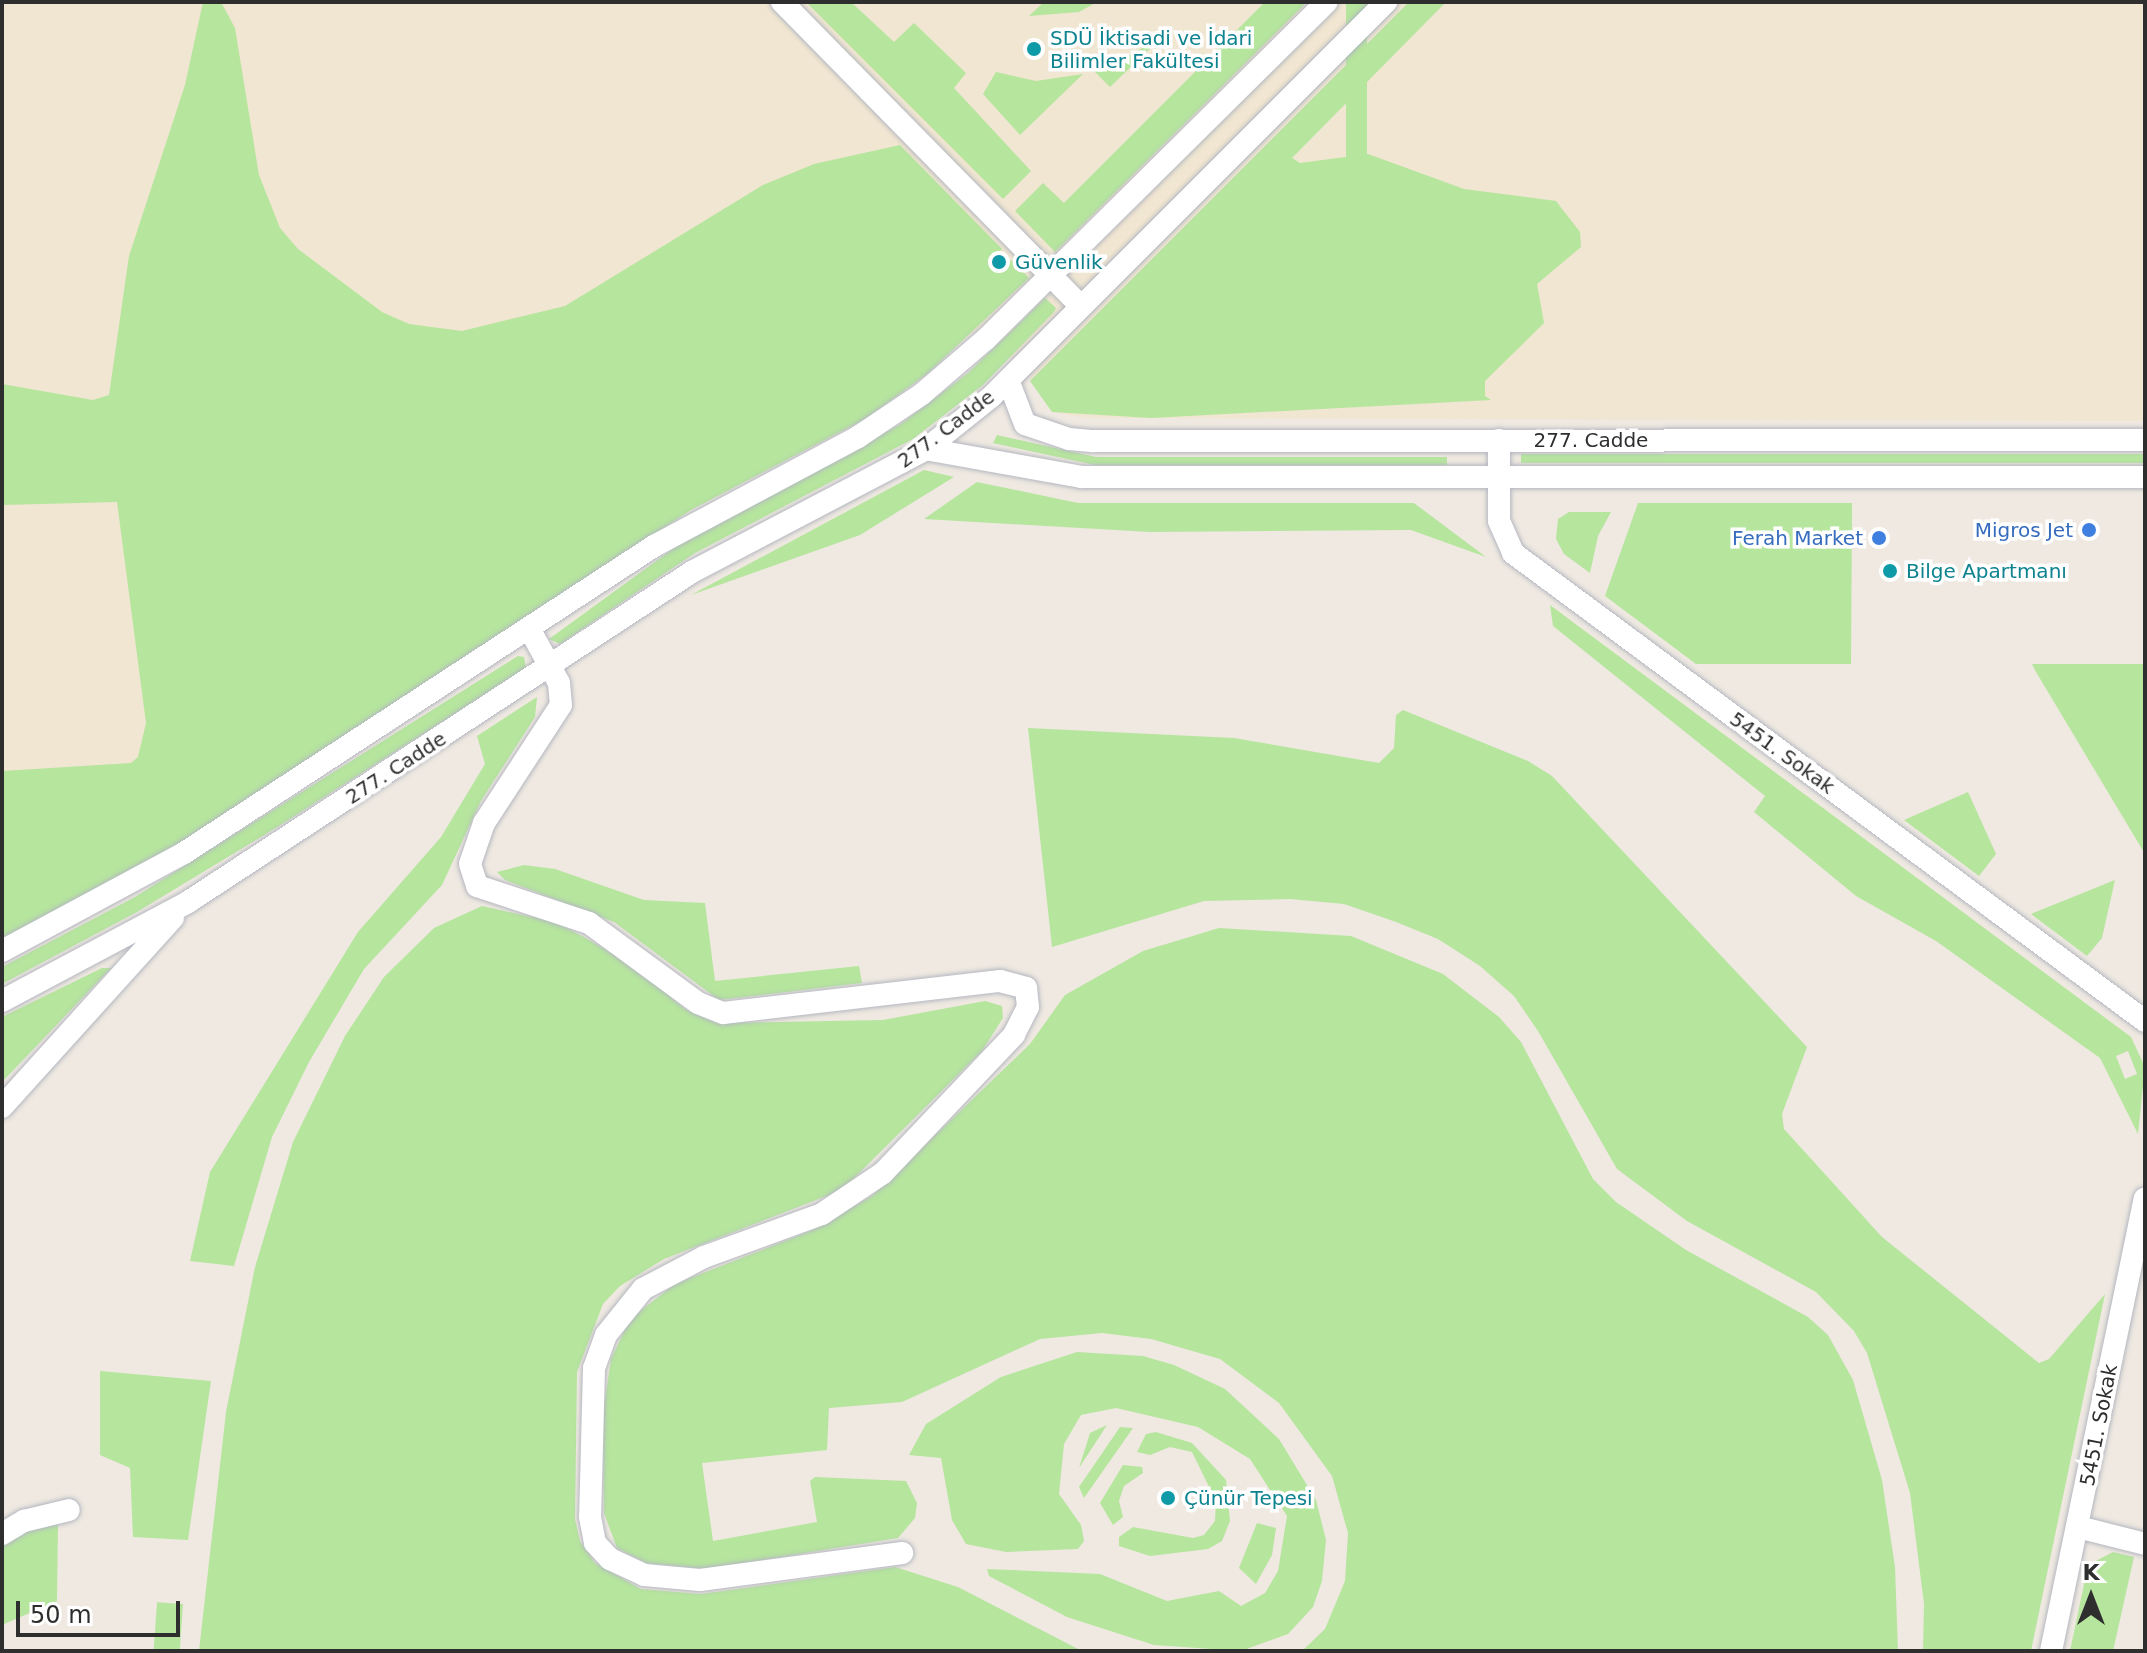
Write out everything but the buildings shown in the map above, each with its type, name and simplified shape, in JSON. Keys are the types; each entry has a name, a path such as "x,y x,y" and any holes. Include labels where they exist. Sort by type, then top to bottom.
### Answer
{"street":[{"path":"782,2 1081,306"},
{"path":"2,951 205,840 665,540 887,419 986,339 1326,2"},
{"path":"1008,380 1386,2"},
{"name":"277. Cadde","path":"2,1001 188,902 552,668 692,572 926,449 1008,380 1025,424 1069,439 2145,440"},
{"name":"5451. Sokak","path":"1499,440 1503,538 1524,563 2145,1021"},
{"name":"277. Cadde","path":"926,449 1081,477 2145,477"},
{"path":"530,630 561,690 560,710 484,823 470,864 477,886 589,923 698,1003 723,1013 838,1004 1000,981 1026,988 1028,1007 1014,1035 883,1173 822,1214 704,1257 643,1289 612,1325 594,1368 590,1517 595,1543 610,1559 644,1575 700,1580 902,1553"},
{"path":"2,1107 188,902"},
{"name":"5451. Sokak","path":"2051,1651 2145,1199"},
{"path":"2,1534 24,1521 69,1510"},
{"path":"2078,1527 2145,1544"}],"shaded area":[{"path":"2,2 2145,2 2145,421 1087,418 1052,412 1022,366 976,331 865,419 691,510 169,850 2,939"}],"green space":[{"path":"203,2 221,2 235,28 259,175 280,228 298,249 382,312 409,324 462,331 565,306 763,185 814,164 900,145 1002,249 988,263 996,273 1012,260 1029,278 927,374 865,419 691,510 169,850 2,939 2,771 131,763 138,757 146,723 117,502 2,505 2,384 93,400 109,395 129,256 185,85"},
{"path":"806,2 851,2 894,42 914,23 966,73 954,88 1031,171 1003,199"},
{"path":"1044,2 1097,2 1079,12 1029,16"},
{"path":"1265,2 1307,2 1055,252 1015,211 1043,183 1064,203"},
{"path":"1346,2 1367,2 1367,392 1346,392"},
{"path":"1409,2 1446,2 1292,158 1300,163 1368,154 1464,189 1556,201 1580,232 1581,247 1537,284 1544,323 1485,381 1485,396 1491,400 1151,418 1052,412 1030,381"},
{"path":"1161,38 1110,87 1094,71 1102,70"},
{"path":"996,72 1036,81 1083,74 1020,135 983,94"},
{"path":"1045,298 1056,308 1054,312 983,385 913,439 695,553 560,644 549,639 681,543 901,424 968,373"},
{"path":"997,435 1096,457 1447,457 1447,465 1095,465 993,443"},
{"path":"1521,454 2145,454 2145,463 1521,463"},
{"path":"924,470 954,477 860,535 691,595"},
{"path":"977,482 1078,503 1414,503 1486,557 1411,530 1150,532 924,519"},
{"path":"1638,503 1852,503 1851,664 1696,664 1605,596"},
{"path":"1569,512 1611,512 1598,536 1590,573 1564,554 1556,539 1558,519"},
{"path":"1550,605 2131,1037 2145,1067 2138,1134 2100,1058 1936,941 1856,896 1754,812 1765,796 1553,626","holes":["2128,1051 2137,1074 2125,1079 2116,1056"]},
{"path":"518,656 524,657 526,668 279,826 137,912 2,984 2,967 135,897"},
{"path":"2032,664 2145,664 2145,854 2036,672"},
{"path":"537,697 535,717 481,801 442,885 364,969 309,1062 272,1137 234,1266 190,1261 210,1172 358,932 441,837 485,764 477,736"},
{"path":"1403,710 1528,761 1552,776 1807,1047 1782,1114 1784,1129 1882,1237 2039,1363 2049,1359 2105,1294 2031,1651 1923,1651 1924,1604 1910,1493 1867,1353 1854,1331 1816,1292 1687,1221 1617,1169 1538,1031 1514,996 1480,966 1438,939 1396,922 1344,904 1290,899 1204,901 1052,947 1028,728 1234,738 1379,763 1394,748 1396,715"},
{"path":"1968,792 1996,854 1979,876 1904,820"},
{"path":"524,865 555,869 644,900 705,903 715,981 859,966 862,983 719,1000 614,922 505,880 497,872"},
{"path":"2115,880 2102,938 2087,956 2031,914"},
{"path":"482,906 555,922 633,966 685,1009 716,1023 883,1020 985,1001 1002,1006 1003,1018 982,1051 842,1190 664,1259 620,1286 603,1304 577,1372 575,1519 580,1541 595,1563 641,1589 701,1594 895,1567 958,1587 1082,1651 199,1651 226,1412 255,1267 293,1142 345,1036 384,977 434,928"},
{"path":"1219,928 1351,936 1443,974 1499,1017 1521,1042 1593,1179 1616,1202 1686,1250 1808,1317 1828,1335 1853,1380 1882,1480 1895,1567 1898,1651 1302,1651 1325,1629 1345,1581 1348,1533 1332,1476 1279,1403 1220,1359 1151,1339 1102,1333 1040,1339 902,1402 829,1408 827,1450 702,1463 713,1541 817,1522 810,1481 815,1477 906,1481 917,1503 915,1518 898,1538 706,1569 646,1563 617,1548 604,1513 603,1413 611,1359 630,1319 675,1284 813,1230 872,1196 1030,1044 1065,995 1143,951"},
{"path":"102,968 111,968 2,1082 2,1017"},
{"path":"1077,1352 1143,1356 1174,1365 1225,1389 1279,1439 1316,1500 1326,1540 1322,1581 1313,1607 1288,1634 1241,1651 1154,1645 1067,1617 989,1576 987,1569 1100,1574 1167,1601 1219,1591 1241,1606 1265,1593 1278,1571 1287,1516 1250,1459 1198,1427 1116,1408 1081,1415 1064,1444 1059,1494 1081,1525 1084,1541 1078,1549 1006,1552 966,1544 952,1520 941,1458 909,1455 926,1424 1001,1377"},
{"path":"100,1371 211,1381 188,1540 133,1537 130,1468 100,1455"},
{"path":"1107,1425 1079,1468 1090,1433"},
{"path":"1120,1427 1133,1428 1084,1498 1079,1487"},
{"path":"1156,1432 1192,1443 1226,1480 1230,1521 1222,1541 1208,1549 1150,1556 1119,1546 1119,1537 1133,1527 1193,1538 1204,1535 1215,1521 1216,1501 1192,1452 1170,1447 1150,1455 1137,1452 1146,1434"},
{"path":"1123,1465 1142,1467 1143,1473 1124,1486 1119,1501 1123,1517 1113,1525 1100,1503"},
{"path":"51,1523 58,1525 57,1601 2,1625 2,1548 17,1535"},
{"path":"1257,1523 1276,1528 1272,1555 1256,1584 1239,1568"},
{"path":"2113,1552 2134,1557 2113,1651 2070,1651 2088,1565"},
{"path":"157,1602 183,1604 180,1651 154,1649"}],"place":[{"name":"SDÜ İktisadi ve İdari Bilimler Fakültesi","path":"1034,49"},
{"name":"Güvenlik","path":"999,262"},
{"name":"Migros Jet","path":"2089,530"},
{"name":"Ferah Market","path":"1879,538"},
{"name":"Bilge Apartmanı","path":"1890,571"},
{"name":"Çünür Tepesi","path":"1168,1498"}]}
